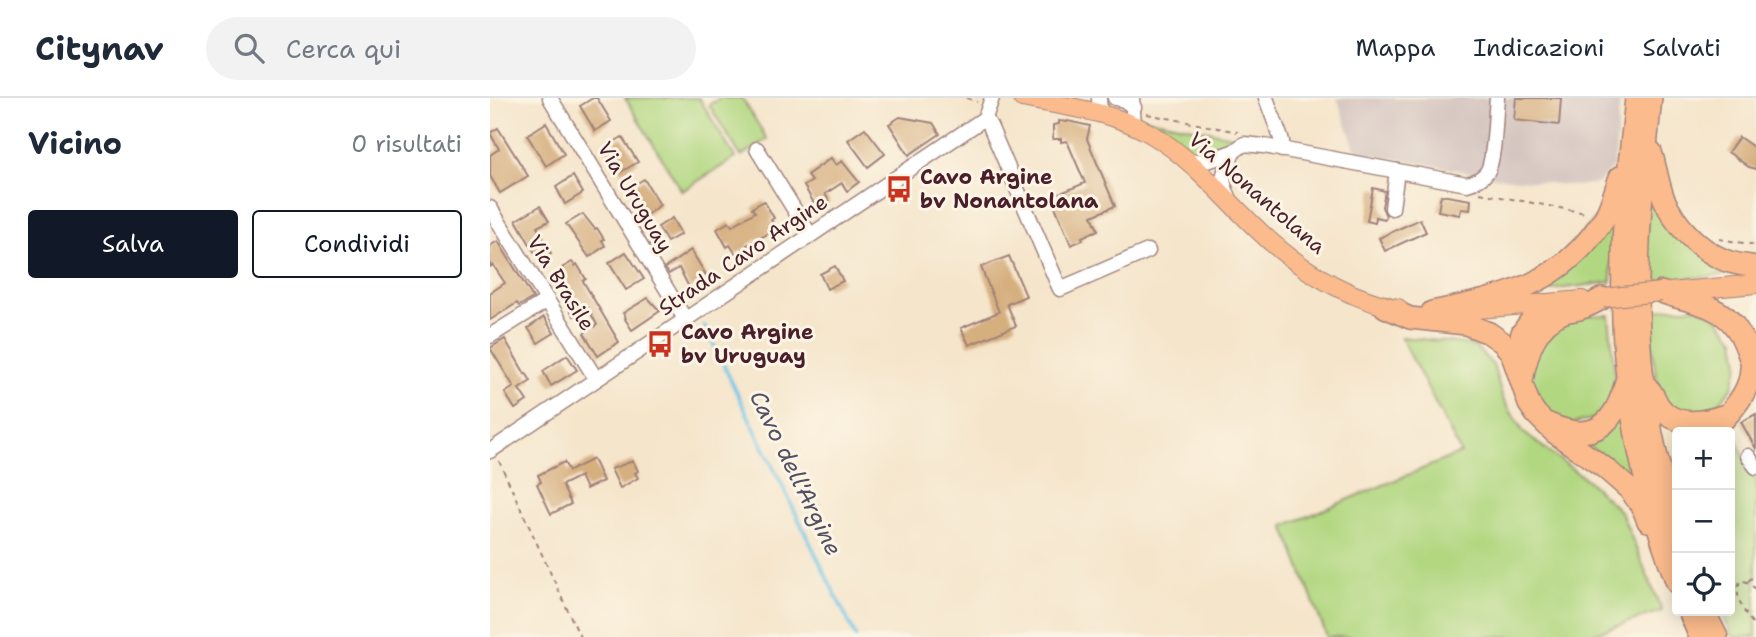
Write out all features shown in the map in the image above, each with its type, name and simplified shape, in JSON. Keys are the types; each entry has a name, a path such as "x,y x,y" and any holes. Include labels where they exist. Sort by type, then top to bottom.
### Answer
{"highway":[{"path":"1636,98 1640,227 1635,430 1647,486 1672,569"},
{"path":"1651,98 1639,145 1623,256 1623,318 1635,380 1650,425 1672,516"},
{"path":"1639,145 1663,198 1687,234 1703,248 1724,260 1756,267"},
{"path":"1432,312 1480,302 1517,290 1555,270 1591,237 1606,215 1639,145"},
{"path":"1661,292 1678,299 1702,303 1724,315 1735,325 1751,358"},
{"path":"1519,374 1535,338 1544,326 1565,312 1583,308 1603,298"},
{"path":"1519,374 1522,333 1542,305"},
{"path":"1385,307 1410,318 1466,324 1489,333 1502,342 1511,352 1535,414 1555,433 1629,489 1642,506 1672,572"},
{"path":"1716,427 1736,405 1748,382 1756,336"},
{"path":"1635,380 1654,394 1660,407 1669,415 1683,421 1697,422 1727,415"},
{"path":"1544,422 1574,432 1597,429 1610,420 1622,396 1635,380"},
{"path":"1691,616 1700,637"},
{"path":"1706,616 1717,637"}],"main road":[{"name":"Via Nonantolana","path":"1022,98 1099,106 1114,117 1133,110 1152,135 1188,160 1271,242 1299,264 1343,290 1385,307 1432,312 1483,310 1756,284"}],"street":[{"name":"Via Uruguay","path":"550,98 685,319"},
{"path":"992,98 985,118 1060,289 1148,251"},
{"path":"1115,98 1124,100 1133,110"},
{"path":"1265,98 1282,141 1282,150"},
{"path":"1188,160 1212,161 1244,144 1467,184 1485,175 1491,164 1497,98"},
{"name":"Strada Cavo Argine","path":"493,454 596,379 985,118"},
{"path":"757,149 810,235"},
{"path":"1231,201 1222,182 1233,152"},
{"path":"1392,208 1397,170"},
{"name":"Via Brasile","path":"490,208 496,230 596,379"},
{"path":"490,336 546,301"}],"path":[{"path":"1714,237 1756,245"},
{"path":"493,454 580,637"},
{"path":"1747,582 1756,575"},
{"path":"1756,589 1741,580 1736,592 1756,628"}],"shaded area":[{"path":"1337,98 1620,98 1613,167 1598,183 1576,186 1493,177 1356,151"}],"green space":[{"path":"625,98 699,98 735,158 682,191"},
{"path":"720,98 742,98 767,139 741,156 709,105"},
{"path":"1145,118 1237,137 1214,155 1196,156 1147,123"},
{"path":"1649,178 1658,205 1756,272 1644,282"},
{"path":"1618,194 1612,241 1611,282 1511,295 1533,287"},
{"path":"1669,308 1698,308 1718,318 1735,339 1739,364 1732,388 1718,404 1698,415 1677,412 1662,398 1655,369 1648,312"},
{"path":"1609,315 1616,387 1610,403 1593,419 1571,424 1551,416 1535,399 1526,376 1530,353 1566,316"},
{"path":"1401,337 1474,346 1493,365 1503,399 1524,433 1587,480 1621,512 1662,611 1584,637 1327,637 1284,526 1461,453"},
{"path":"1619,413 1636,487 1576,435"},
{"path":"1735,438 1756,481 1756,637 1733,637 1723,616 1735,616"}],"building":[{"path":"597,98 611,121 595,131 580,106"},
{"path":"1516,98 1561,98 1559,125 1514,120"},
{"path":"900,117 933,123 940,134 909,155 889,124"},
{"path":"1059,121 1090,126 1087,139 1115,206 1092,216 1098,230 1071,245 1051,197 1085,183 1067,141 1053,139 1053,125 1059,124"},
{"path":"546,123 564,154 546,166 527,135"},
{"path":"498,128 528,176 500,193 490,176 490,155 499,149 490,133"},
{"path":"865,128 885,154 868,167 848,140"},
{"path":"622,137 638,162 621,172 606,147"},
{"path":"1739,137 1756,149 1756,169 1728,152"},
{"path":"831,158 836,165 842,161 859,182 847,191 842,183 825,194 830,202 818,210 804,186 812,181 807,175"},
{"path":"573,176 583,193 565,204 556,187"},
{"path":"644,179 660,205 646,215 629,188"},
{"path":"1373,188 1385,191 1382,207 1386,216 1385,219 1376,217 1375,223 1367,221"},
{"path":"1441,195 1471,200 1470,210 1461,209 1460,215 1438,211"},
{"path":"764,201 777,229 736,254 730,245 727,247 717,229 729,222 732,226 755,212 752,208"},
{"path":"540,206 549,221 537,227 551,253 539,260 516,220"},
{"path":"583,214 595,229 597,228 605,246 589,257 566,224"},
{"path":"672,218 681,234 667,242 658,227"},
{"path":"1420,219 1426,232 1385,251 1379,238"},
{"path":"498,241 533,298 519,306 517,303 490,320 490,293 505,283 493,265 490,267 490,246"},
{"path":"691,250 709,280 690,289 679,268 669,274 665,268"},
{"path":"626,252 644,279 626,290 609,263"},
{"path":"1009,256 1026,296 1007,304 1016,326 969,345 961,328 999,312 981,267"},
{"path":"572,262 575,266 577,264 586,279 583,281 619,342 598,356 584,333 597,325 588,308 574,316 552,280 564,272 562,268"},
{"path":"835,266 843,281 827,289 820,274"},
{"path":"648,298 660,311 632,330 623,313"},
{"path":"544,317 554,333 538,343 528,328"},
{"path":"505,339 531,381 519,389 527,401 515,409 505,393 514,387 490,348"},
{"path":"567,355 577,370 551,386 543,371"},
{"path":"1756,414 1756,449 1741,422"},
{"path":"593,459 603,481 586,489 580,476 562,485 571,504 551,514 537,484 541,482 538,475 564,462 569,471"},
{"path":"633,461 638,478 620,488 611,469"}],"waterway":[{"name":"Cavo dell'Argine","path":"704,325 856,637"}],"place":[{"name":"Cavo Argine bv Nonantolana","path":"899,189"},
{"name":"Cavo Argine bv Uruguay","path":"660,344"}]}
